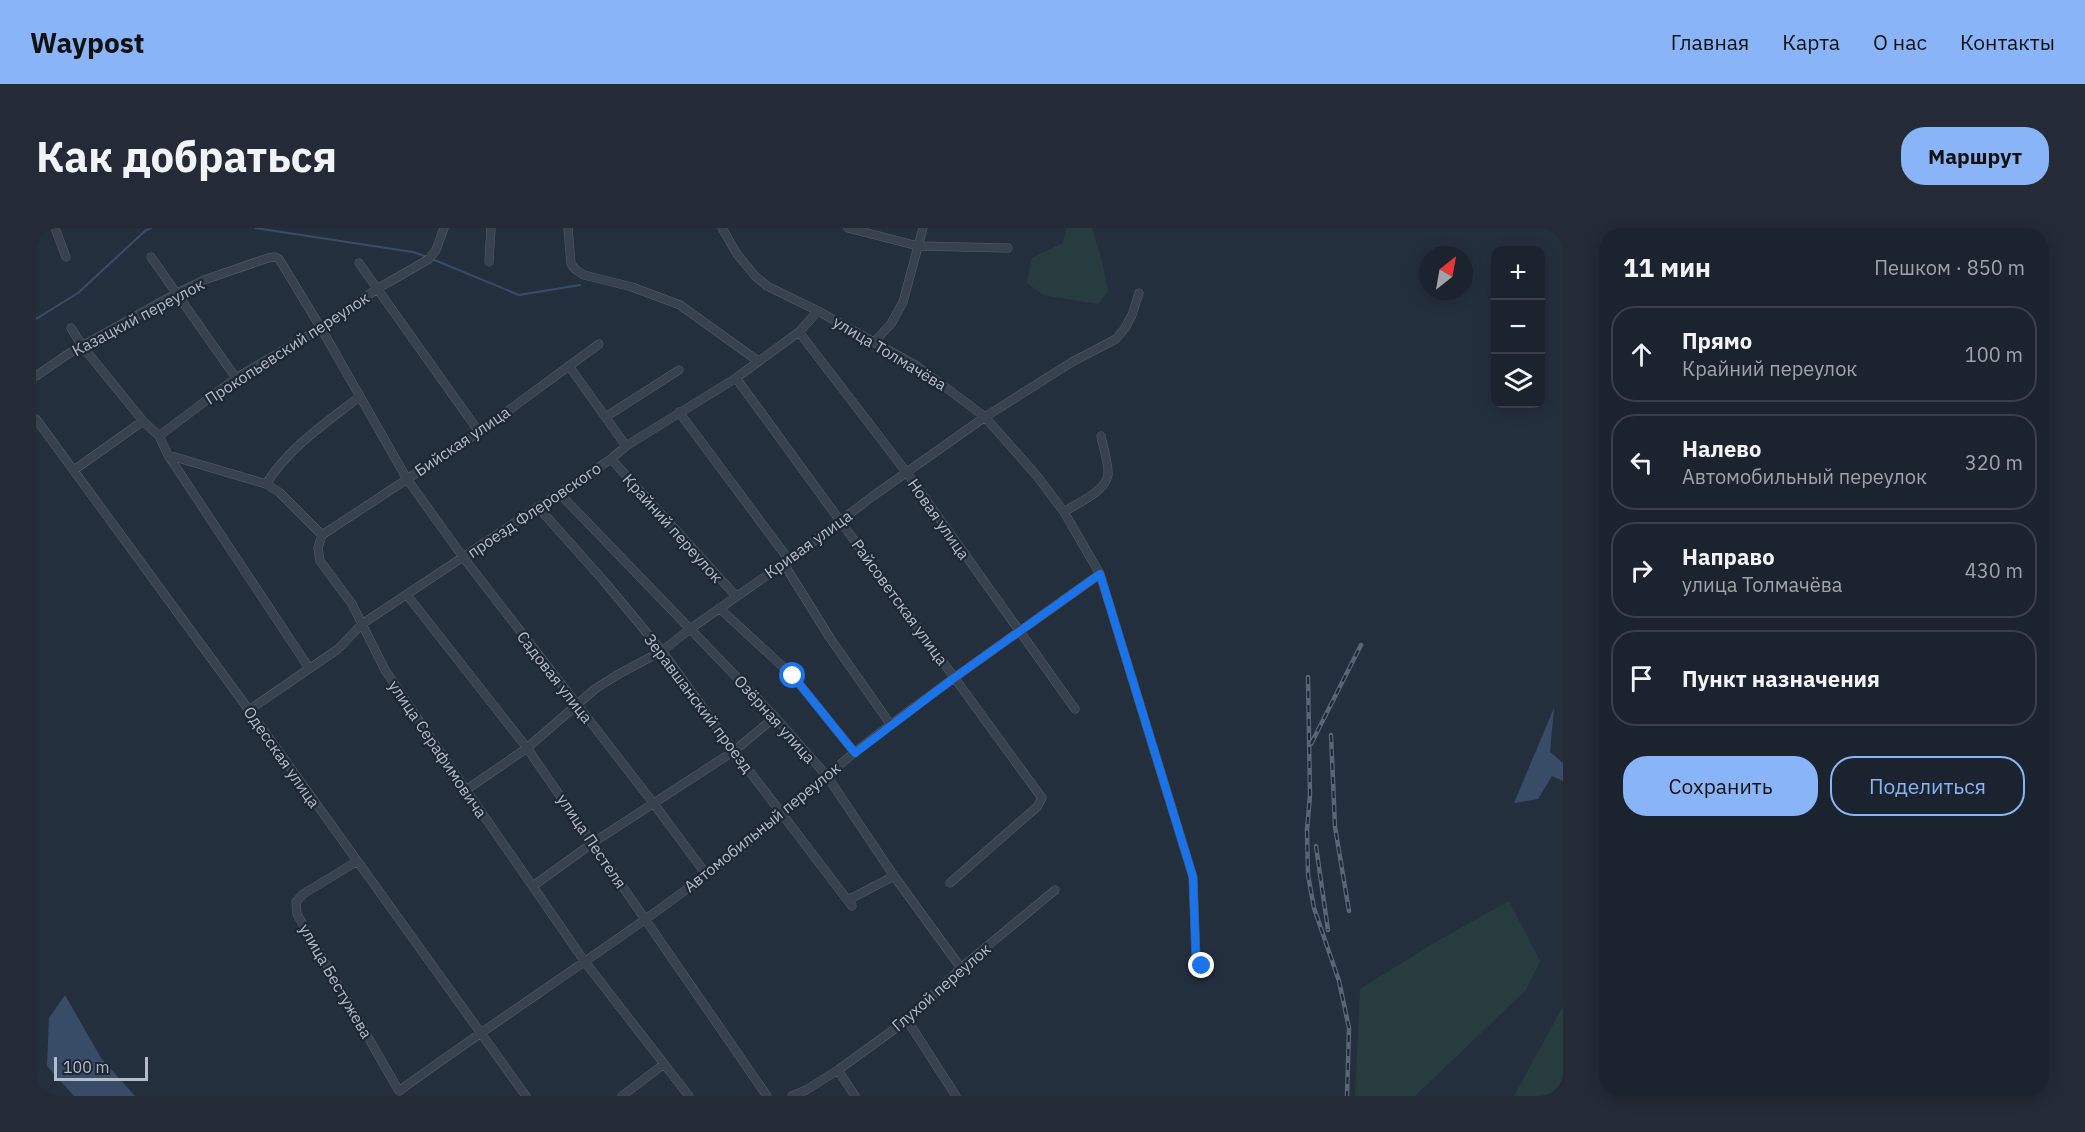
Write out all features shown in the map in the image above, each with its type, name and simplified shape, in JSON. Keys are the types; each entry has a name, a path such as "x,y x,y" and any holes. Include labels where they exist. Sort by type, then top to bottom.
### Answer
{"street":[{"path":"56,228 66,257"},
{"name":"Прокопьевский переулок","path":"159,436 236,378 321,328 377,289 431,257 444,228"},
{"path":"489,262 491,228"},
{"path":"568,228 571,264 576,270 680,305 758,362"},
{"name":"улица Толмачёва","path":"722,228 737,254 755,276 767,286 818,311 917,366 985,417 1037,476 1064,512 1100,574 1193,877 1196,959 1202,966"},
{"path":"848,228 918,246 1008,248"},
{"path":"874,342 898,313 903,302 923,228"},
{"name":"Казацкий переулок","path":"36,376 68,354 204,280 275,256 279,259"},
{"path":"151,257 236,378"},
{"name":"Садовая улица","path":"279,259 407,478 463,557 706,874"},
{"path":"359,263 478,432"},
{"name":"Кривая улица","path":"466,790 527,748 595,689 662,651 690,628 787,562 873,496 985,417 1072,362 1116,339 1132,315 1139,292"},
{"name":"проезд Флеровского","path":"249,710 338,649 362,624 610,459 626,446 736,378 799,332 818,311"},
{"path":"70,328 143,421 159,436 168,454 309,668"},
{"name":"Новая улица","path":"799,332 907,473 1075,710"},
{"name":"Бийская улица","path":"322,535 478,432 599,345"},
{"path":"569,366 607,416 626,446"},
{"path":"607,416 679,370"},
{"name":"Райсоветская улица","path":"736,378 1042,798 1037,807 950,883"},
{"path":"266,484 284,458 318,428 360,397"},
{"path":"679,412 787,562 830,638 891,725"},
{"name":"Одесская улица","path":"36,419 249,710 526,1096"},
{"path":"74,470 143,421"},
{"path":"1064,512 1098,490 1108,475 1101,436"},
{"path":"168,454 266,484 279,492 322,535"},
{"name":"Крайний переулок","path":"610,459 736,596"},
{"name":"Озёрная улица","path":"559,493 775,717 827,776 894,876 961,968"},
{"name":"Зеравшанский проезд","path":"538,507 662,651 734,751 850,902 854,897 894,876"},
{"name":"улица Серафимовича","path":"322,535 318,548 320,561 352,604 385,670 585,962 689,1096"},
{"name":"Автомобильный переулок","path":"479,1032 585,962 737,852 891,725 1100,574"},
{"name":"улица Пестеля","path":"407,594 527,748 767,1096"},
{"name":"Крайний переулок","path":"720,608 793,676 855,753"},
{"path":"533,886 594,842 734,751 775,717"},
{"name":"улица Бестужева","path":"356,862 303,894 296,902 297,914 400,1094 479,1032"},
{"name":"Глухой переулок","path":"792,1096 838,1070 907,1020 961,968 1055,890"},
{"path":"907,1020 956,1096"},
{"path":"622,1096 664,1064"},
{"path":"838,1070 855,1096"}],"green space":[{"path":"1066,228 1092,228 1108,291 1098,304 1043,295 1027,283 1032,258 1063,243"},
{"path":"1509,901 1540,961 1526,990 1415,1096 1355,1096 1360,989 1432,944"},
{"path":"1563,1006 1563,1096 1514,1096"}],"water":[{"path":"1554,708 1550,752 1563,763 1563,781 1552,776 1538,799 1514,803"},
{"path":"65,995 101,1058 135,1096 74,1096 47,1066 49,1018"}],"waterway":[{"path":"36,319 78,293 146,230 151,228"},
{"path":"255,228 413,252 427,257"},
{"path":"432,259 519,295 580,285"}],"railway":[{"path":"1311,744 1361,645"},
{"path":"1308,677 1310,795 1307,830 1308,875 1314,908 1339,981 1349,1028 1347,1096"},
{"path":"1331,735 1335,827 1349,911"},
{"path":"1316,846 1328,930"}],"route":[{"path":"793,676 855,753 954,678 1100,574 1193,877 1196,959 1202,966"}]}
